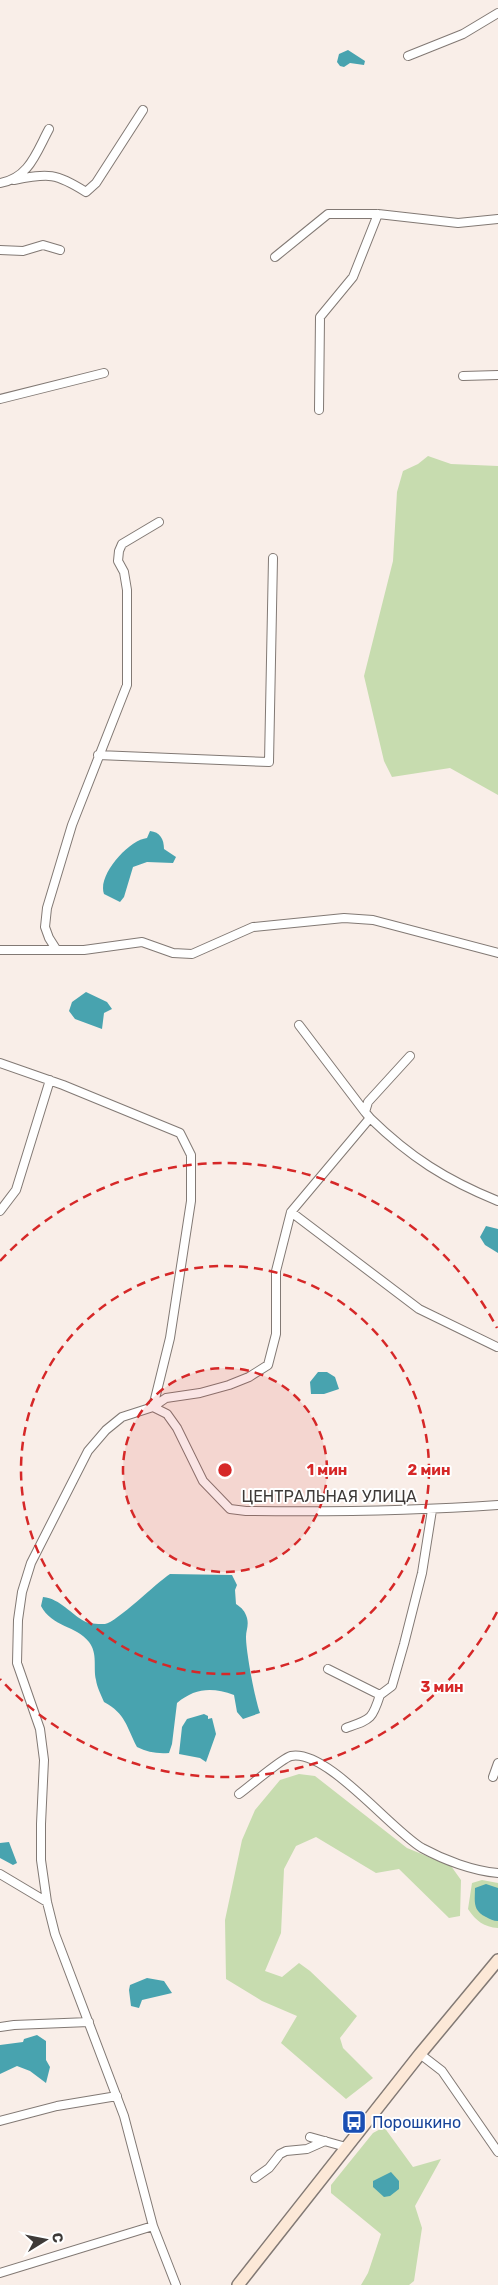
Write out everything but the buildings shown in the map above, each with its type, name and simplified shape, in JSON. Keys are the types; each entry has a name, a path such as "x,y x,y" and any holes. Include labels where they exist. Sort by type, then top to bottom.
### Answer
{"main road":[{"path":"238,2285 420,2054 498,1960"}],"street":[{"path":"408,56 462,34 498,13"},
{"path":"0,183 50,175 66,179 86,192 96,183 143,110"},
{"path":"14,180 28,168 49,129"},
{"path":"275,257 328,214 378,214 458,223 498,219"},
{"path":"319,410 320,317 353,277 378,214"},
{"path":"0,250 23,251 43,245 60,250"},
{"path":"0,399 104,373"},
{"path":"464,376 498,375"},
{"path":"56,949 49,938 46,927 48,908 72,825 127,685 127,590 124,572 118,561 119,551 122,544 159,522"},
{"path":"98,755 269,762 274,558"},
{"path":"0,950 107,948 142,942 173,953 192,954 208,949 253,927 344,918 373,920 498,953"},
{"path":"299,1025 367,1115 397,1145 435,1172 498,1201"},
{"path":"176,2285 153,2226 124,2116 55,1934 47,1902 41,1860 44,1752 40,1728 17,1663 18,1620 22,1592 31,1563 88,1451 106,1430 122,1417 153,1407 166,1398 200,1393 229,1385 249,1377 268,1365 276,1334 276,1271 291,1212 367,1115 368,1102 410,1056"},
{"path":"0,1063 50,1080 180,1133 191,1154 190,1211 170,1338 153,1407"},
{"path":"0,1211 16,1190 50,1080"},
{"path":"291,1212 376,1279 419,1309 497,1347"},
{"name":"ЦЕНТРАЛЬНАЯ УЛИЦА","path":"153,1407 167,1414 177,1428 203,1481 230,1509 293,1512 432,1510 498,1505"},
{"path":"346,1728 367,1720 374,1714 380,1695 392,1686 422,1572 432,1510"},
{"path":"328,1669 380,1695"},
{"path":"239,1794 289,1756 306,1755 354,1788 398,1831 423,1848 462,1865 498,1873"},
{"path":"493,1777 498,1764"},
{"path":"0,1874 47,1902"},
{"path":"0,2027 89,2022"},
{"path":"420,2054 442,2072 498,2152"},
{"path":"0,2121 57,2106 117,2096"},
{"path":"310,2137 346,2147"},
{"path":"256,2178 269,2168 280,2154 286,2151 307,2149 325,2141"},
{"path":"0,2273 153,2226"}],"green space":[{"path":"428,456 451,464 498,466 498,795 450,768 392,777 384,761 364,676 393,561 397,492 403,471 418,464"},
{"path":"299,1774 315,1776 407,1848 451,1866 461,1880 460,1916 449,1918 399,1869 376,1873 316,1837 296,1846 284,1869 281,1933 265,1971 282,1977 299,1963 310,1971 357,2016 340,2038 343,2048 373,2078 346,2099 281,2043 297,2016 262,2001 226,1979 225,1920 242,1840 255,1810 280,1780"},
{"path":"482,1880 498,1883 498,1928 481,1923 468,1909 472,1883"},
{"path":"384,2127 413,2167 441,2159 415,2206 422,2228 414,2281 409,2285 361,2285 368,2273 381,2234 331,2193 331,2185 373,2133"}],"water":[{"path":"348,50 365,61 364,65 350,63 344,67 340,66 337,62 339,54"},
{"path":"150,831 159,834 164,849 176,857 173,863 147,862 133,867 124,897 120,902 104,894 103,886 110,868 132,845 147,838"},
{"path":"86,992 107,1002 112,1009 104,1013 102,1029 75,1019 69,1011 72,1002"},
{"path":"486,1226 498,1229 498,1253 485,1245 480,1237"},
{"path":"318,1372 327,1372 335,1377 339,1389 324,1394 311,1394 310,1382"},
{"path":"170,1574 232,1575 237,1585 235,1590 236,1604 243,1610 247,1618 247,1653 260,1713 243,1719 237,1712 234,1695 226,1692 204,1690 190,1694 177,1703 172,1744 169,1753 160,1753 137,1747 121,1716 104,1702 95,1675 94,1656 89,1642 78,1633 51,1618 41,1606 43,1597 49,1598 86,1622 105,1624 118,1617"},
{"path":"204,1714 208,1716 208,1719 212,1718 216,1734 206,1762 200,1758 179,1754 182,1727 187,1719"},
{"path":"9,1842 17,1863 13,1865 0,1858 0,1843"},
{"path":"486,1884 498,1888 498,1921 482,1914 475,1905 475,1888"},
{"path":"147,1978 164,1981 172,1993 142,2000 139,2008 131,2006 130,1985"},
{"path":"37,2035 46,2041 46,2060 50,2067 46,2083 30,2071 17,2066 0,2074 0,2045 23,2042 24,2039"},
{"path":"391,2172 399,2181 399,2189 390,2196 384,2197 373,2187 373,2181"}],"place":[{"name":"Порошкино","path":"354,2122"}]}
